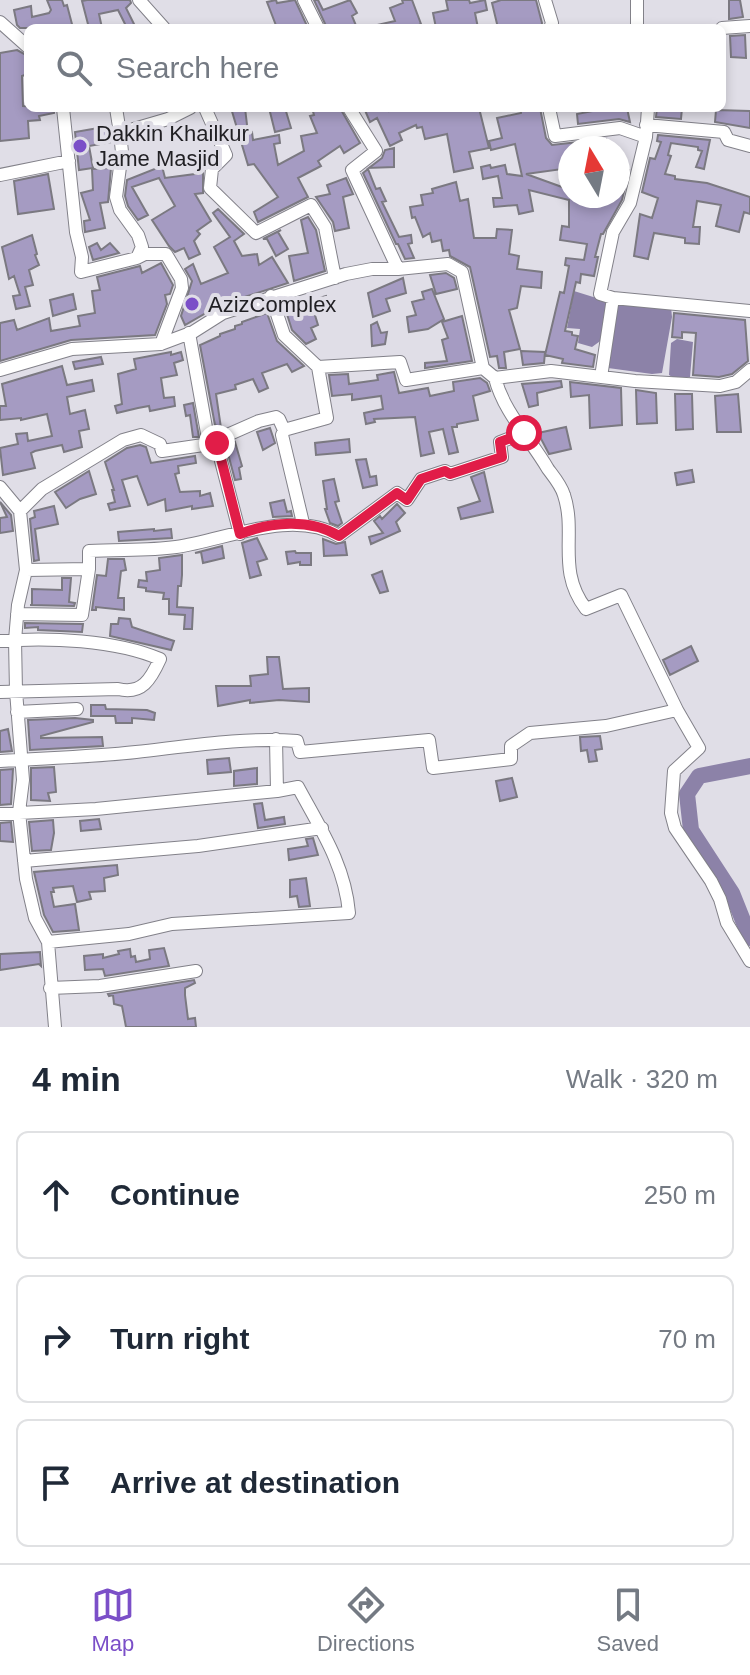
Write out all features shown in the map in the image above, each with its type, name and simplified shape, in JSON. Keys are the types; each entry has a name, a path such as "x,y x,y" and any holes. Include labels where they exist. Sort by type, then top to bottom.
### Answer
{"street":[{"path":"139,0 160,24"},
{"path":"304,0 316,24"},
{"path":"545,0 552,24"},
{"path":"637,0 637,24"},
{"path":"0,22 24,43"},
{"path":"726,28 750,26"},
{"path":"63,112 76,232 82,257 81,272 145,254 166,254 181,279 182,288 161,344"},
{"path":"117,112 122,152 116,197 120,210 138,235 142,247 137,258"},
{"path":"120,133 182,112"},
{"path":"207,112 226,155 212,169 210,188 256,233 311,205 325,227 335,278"},
{"path":"352,112 376,151 352,170 398,269"},
{"path":"550,112 555,136 620,128 724,132 728,140 750,146"},
{"path":"648,112 630,203 613,232 600,294 613,298 750,311"},
{"path":"0,175 69,161"},
{"path":"0,370 72,349 161,344 189,333 223,313 271,296 372,269 448,264 462,272 483,368 495,378 503,399 563,491 567,504 568,560 575,595 586,609 621,595 699,748 674,771 671,813 675,828 711,881 727,923 750,961"},
{"path":"271,296 284,335 318,367 327,418 284,430"},
{"path":"601,377 613,298"},
{"path":"189,333 207,433 214,434 240,534"},
{"path":"318,367 400,362 406,380 483,368"},
{"path":"495,378 551,371 720,386 736,382 750,370"},
{"path":"20,511 42,489 123,440 141,435 149,437 160,444 162,451 216,442 276,417 284,430 282,435 303,523"},
{"path":"17,614 82,615 89,551 174,547 254,529 303,523 339,536 397,493 407,500 421,479 445,471 450,474 466,470 502,457 500,442 524,433"},
{"path":"0,487 20,511 26,570 15,640 23,780 19,812 35,918 48,942 55,1027"},
{"path":"26,570 89,569"},
{"path":"0,641 120,647 160,659 152,678 130,692 118,689 0,692"},
{"path":"17,712 77,709"},
{"path":"0,761 71,758 276,739 297,741 300,752 429,740 433,768 511,759 511,746 530,733 606,726 677,710"},
{"path":"276,739 277,791"},
{"path":"0,814 96,809 298,787 332,847 349,913 172,924 129,934 48,942"},
{"path":"24,861 209,845 322,828"},
{"path":"50,988 100,986 196,971"}],"shaded area":[{"path":"574,291 606,301 603,339 592,347 578,343 580,329 567,328"},
{"path":"618,303 671,307 662,373 608,368"},
{"path":"677,339 693,342 690,377 674,378 669,375 671,343"}],"building":[{"path":"47,0 62,0 64,6 67,5 72,24 24,24 24,28 17,25 14,10 31,6 32,17 51,10"},
{"path":"130,0 126,8 134,24 125,24 118,10 99,14 101,24 88,24 82,1"},
{"path":"295,0 306,24 275,24 267,2"},
{"path":"314,0 318,0 323,10 350,0 357,13 352,16 355,24 325,24"},
{"path":"402,0 412,0 421,24 382,24 395,21 390,8 403,3"},
{"path":"446,0 469,0 470,3 485,0 487,10 475,13 477,24 435,24 433,13 448,10"},
{"path":"536,0 542,24 497,24 492,3"},
{"path":"729,0 740,0 743,17 729,19"},
{"path":"745,35 746,58 731,57 730,36"},
{"path":"17,50 24,54 24,112 54,112 39,116 40,120 28,121 29,138 0,141 0,53"},
{"path":"750,111 750,128 715,122 716,112"},
{"path":"232,112 245,112 248,133 252,132 253,140 279,135 280,143 274,144 278,165 304,151 301,136 317,133 310,116 314,115 313,112 342,112 360,143 344,153 340,146 318,161 321,166 298,178 308,197 258,222 254,212 278,197 254,164 248,165"},
{"path":"270,112 286,112 291,128 275,132"},
{"path":"366,112 480,112 489,148 469,152 473,168 454,172 447,134 425,139 422,127 417,128 416,125 399,133 402,140 390,146 377,118 370,122"},
{"path":"521,112 541,112 546,138 552,145 558,144 558,170 526,174 558,186 558,197 529,190 533,211 519,214 517,205 494,207 493,198 502,198 498,176 483,179 481,167 505,165 507,174 522,176 515,144 491,150 489,141 502,138 497,118"},
{"path":"628,112 630,122 619,119 578,124 577,114"},
{"path":"657,112 682,112 681,119 656,117"},
{"path":"110,126 112,142 89,146 93,168 79,170 75,132"},
{"path":"658,135 710,140 704,169 696,167 702,151 698,147 671,143 668,155 671,156 665,174 750,197 750,214 744,212 739,232 716,226 721,205 697,201 693,227 700,227 699,244 685,243 685,238 654,233 648,259 634,256 640,214 652,218 658,198 642,192 650,158 655,159 661,142 657,141"},
{"path":"394,148 394,167 369,168 382,158 385,150"},
{"path":"162,166 165,178 203,173 203,193 195,194 211,221 197,231 200,234 194,241 200,254 189,259 184,248 175,252 169,246 152,220 175,206 159,178 132,187 148,215 138,220 125,196 127,180"},
{"path":"111,168 108,202 100,203 105,228 85,232 84,221 90,220 81,193 93,190 92,169"},
{"path":"368,169 376,189 380,188 386,201 382,202 399,237 411,235 412,243 408,244 414,258 405,259 396,244 363,173"},
{"path":"48,174 54,209 18,214 14,181"},
{"path":"346,178 353,194 343,197 349,228 335,231 333,222 316,197 330,194 327,185"},
{"path":"456,182 460,201 468,199 474,238 496,238 497,229 512,230 509,254 519,256 517,269 542,272 541,288 521,286 517,308 509,310 520,349 504,352 506,368 499,368 497,356 490,357 470,267 450,256 449,250 443,251 441,240 432,242 430,233 423,237 415,217 412,218 410,207 423,205 421,195"},
{"path":"569,208 618,208 601,234 594,276 581,274 580,283 576,282 565,331 578,336 575,349 595,355 593,367 562,363 563,359 545,355 560,292 564,293 569,266 565,265 566,258 584,260 587,244 560,240 562,226 569,227"},
{"path":"218,209 244,234 234,241 242,256 257,254 259,265 272,257 288,283 220,305 185,325 181,316 192,281 185,269 193,264 201,284 228,273 214,247 230,237 213,213"},
{"path":"308,217 316,230 325,271 294,281 289,256 308,253 301,220"},
{"path":"281,230 278,232 288,249 276,256 267,239 263,239"},
{"path":"32,235 39,265 29,270 33,285 25,287 30,306 16,309 13,296 20,295 14,276 9,279 2,247"},
{"path":"97,243 101,250 110,243 119,253 93,260 89,247"},
{"path":"161,263 173,285 170,294 165,295 167,304 155,335 71,340 0,361 0,323 14,320 17,330 49,318 51,331 80,326 78,316 95,313 92,291 100,290 97,277 140,266 142,273"},
{"path":"446,273 454,278 457,289 436,294 430,275"},
{"path":"403,278 406,293 386,299 390,311 373,317 368,293"},
{"path":"432,289 444,319 428,329 409,332 407,317 416,315 412,302 424,299 422,292"},
{"path":"73,294 76,309 53,316 50,300"},
{"path":"326,296 329,309 314,312 318,325 311,328 316,339 306,344 292,330 285,308"},
{"path":"267,313 277,341 304,366 292,372 287,364 262,373 268,388 259,392 253,379 235,385 236,389 216,394 221,428 215,425 200,345 235,329 242,322"},
{"path":"674,313 745,320 748,361 732,374 719,377 693,375 696,333 682,332 682,338 672,337"},
{"path":"462,316 472,361 425,368 425,363 447,361 442,340 448,338 442,322"},
{"path":"377,322 381,333 387,332 385,344 372,346 371,325"},
{"path":"521,351 545,352 544,363 523,365"},
{"path":"171,352 171,355 181,352 183,360 174,363 177,375 161,378 164,398 174,397 175,406 150,411 149,406 117,413 115,406 122,404 118,374 136,369 134,359"},
{"path":"101,357 103,364 75,369 73,362"},
{"path":"62,366 67,385 92,380 94,391 67,397 70,414 85,410 89,429 79,431 82,447 64,452 62,445 35,451 31,453 35,468 3,475 0,448 18,444 16,434 27,433 28,441 52,436 47,414 21,420 0,420 0,406 6,406 2,384"},
{"path":"394,372 399,393 428,388 430,396 454,391 453,382 480,378 487,383 490,391 473,396 478,420 452,427 458,452 449,454 443,429 429,432 434,453 421,456 415,417 374,419 375,422 366,424 364,413 383,409 381,396 352,400 352,394 332,396 329,375 348,374 349,384 378,380 377,375"},
{"path":"561,381 562,387 537,393 538,405 529,407 522,384"},
{"path":"570,382 621,388 622,425 590,428 589,395 571,397"},
{"path":"636,390 656,393 657,423 637,424"},
{"path":"675,394 692,394 693,429 676,430"},
{"path":"738,394 741,432 717,432 715,396"},
{"path":"193,403 199,437 193,437 190,415 186,416 184,405"},
{"path":"566,427 571,449 549,454 538,433"},
{"path":"270,428 275,443 263,450 257,432"},
{"path":"349,439 350,452 316,455 315,443"},
{"path":"235,442 242,466 239,468 241,479 235,480 226,446"},
{"path":"146,447 151,463 195,456 196,463 178,466 179,473 175,474 180,492 200,491 200,496 210,493 213,506 166,511 165,499 148,505 137,476 122,480 130,506 110,510 108,504 115,502 114,490 105,462 127,448"},
{"path":"366,459 370,477 376,476 377,485 363,488 356,460"},
{"path":"692,470 694,482 677,485 675,473"},
{"path":"89,471 96,494 66,508 55,492"},
{"path":"484,472 493,512 461,519 458,508 480,501 471,477"},
{"path":"334,479 339,501 335,502 342,523 338,526 330,523 325,509 323,481"},
{"path":"284,500 287,512 291,511 292,516 273,517 270,503"},
{"path":"0,502 11,515 13,531 0,533 0,518 7,517"},
{"path":"397,504 405,513 396,522 400,531 371,544 369,537 383,533 374,521 380,516 382,519"},
{"path":"54,506 58,524 35,529 39,560 34,561 30,519 35,517 34,511"},
{"path":"171,529 172,538 119,541 118,532"},
{"path":"257,538 267,559 257,562 261,575 250,578 242,543"},
{"path":"323,539 336,544 345,542 347,555 324,556"},
{"path":"222,546 224,558 203,563 201,552 195,553"},
{"path":"286,552 311,553 311,565 300,565 300,562 288,564"},
{"path":"182,555 177,607 193,608 192,629 184,629 185,615 169,614 169,599 163,599 164,593 138,587 139,580 147,581 146,572 160,570 159,558"},
{"path":"108,559 124,559 126,570 121,571 118,598 124,598 124,610 96,607 92,610 97,575 106,576"},
{"path":"382,571 388,591 380,593 372,575"},
{"path":"62,578 71,578 69,602 75,603 74,606 30,605 32,589 62,590"},
{"path":"119,618 130,619 132,627 174,641 171,650 110,636 111,624 118,624"},
{"path":"25,623 83,624 82,632 25,628"},
{"path":"691,646 698,661 670,675 663,660"},
{"path":"267,657 279,657 283,689 309,688 309,702 279,700 250,703 250,700 218,706 216,686 251,686 250,676 268,674"},
{"path":"91,705 105,705 106,709 147,710 155,713 154,720 132,718 132,723 116,723 115,716 91,716"},
{"path":"75,718 93,722 41,738 102,737 103,746 30,750 28,720"},
{"path":"8,729 12,751 0,752 0,731"},
{"path":"600,736 602,749 595,750 597,761 589,762 587,750 581,751 580,737"},
{"path":"229,758 231,772 208,774 207,760"},
{"path":"54,767 56,792 48,793 50,801 31,800 31,768"},
{"path":"257,768 257,784 234,786 234,771"},
{"path":"13,769 11,804 0,805 0,770"},
{"path":"512,778 517,797 500,801 496,781"},
{"path":"262,803 265,820 284,817 285,824 258,828 254,804"},
{"path":"99,819 101,829 81,831 80,821"},
{"path":"53,820 51,850 32,851 29,822"},
{"path":"11,822 13,842 0,841 0,823"},
{"path":"313,838 318,855 289,860 288,849 308,846 306,839"},
{"path":"117,865 118,875 104,878 105,891 89,892 91,899 77,902 73,886 53,888 54,907 75,904 79,930 53,932 44,915 34,872"},
{"path":"306,878 310,906 299,907 297,896 290,897 290,880"},
{"path":"164,948 169,966 105,976 103,969 85,970 84,956 103,954 103,958 130,949 131,957 135,956 136,962 150,959 149,950"},
{"path":"40,952 41,966 0,970 0,954"},
{"path":"194,980 195,983 185,988 185,995 188,1019 195,1018 196,1027 126,1027 122,1006 114,1004 113,995 108,994"}],"waterway":[{"path":"750,766 699,776 687,794 691,830 732,893 750,938"}],"place":[{"name":"Dakkin Khailkur Jame Masjid","path":"80,146"},
{"name":"AzizComplex","path":"192,304"}],"route":[{"path":"217,443 240,534 254,529 303,523 339,536 397,493 407,500 421,479 445,471 450,474 466,470 502,457 500,442 524,433"}]}
